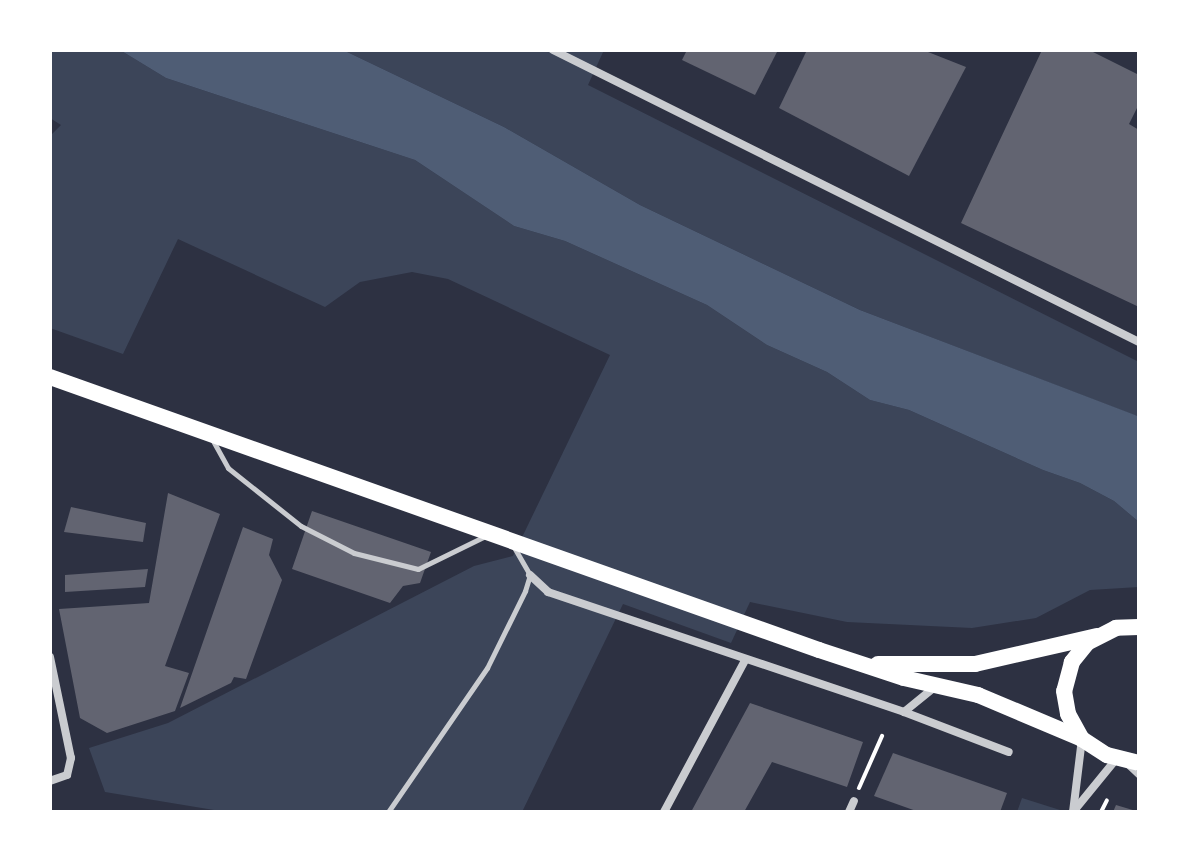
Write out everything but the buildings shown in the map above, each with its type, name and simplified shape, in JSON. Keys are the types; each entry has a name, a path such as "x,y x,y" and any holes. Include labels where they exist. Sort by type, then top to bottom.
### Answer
{"main road":[{"path":"50,377 511,542 864,663 936,686 978,695 1128,760"},
{"path":"864,663 975,664 1097,636 1135,624"},
{"path":"1082,739 1068,714 1066,677 1080,650 1097,636"}],"street":[{"path":"553,50 1139,342"},
{"path":"530,575 548,592 904,712 1009,752"},
{"path":"50,657 71,758 67,775 50,781"},
{"path":"664,812 745,660"},
{"path":"904,712 936,686"},
{"path":"1073,812 1082,739"},
{"path":"1073,812 1128,760"},
{"path":"849,812 854,801"}],"lane":[{"path":"210,435 228,468 301,526 354,553 418,569 489,534"},
{"path":"388,812 487,668 530,575 511,542"},
{"path":"1128,760 1139,776"}],"path":[{"path":"863,779 882,736"},
{"path":"1101,812 1107,800"}],"shaded area":[{"path":"50,50 120,50 166,78 415,160 514,226 565,241 707,305 767,345 827,372 870,400 909,410 1043,470 1080,483 1114,501 1139,522 1139,587 1090,590 1036,618 972,628 847,622 750,602 731,643 623,604 522,812 226,812 105,792 89,748 168,723 474,566 513,556 610,355 448,279 412,272 360,282 325,307 178,239 123,354 50,328 50,136 61,125 50,118"},
{"path":"120,50 343,50 504,127 640,205 860,310 1135,415 1139,417 1139,522 1114,501 1080,483 1043,470 909,410 870,400 827,372 767,345 707,305 565,241 514,226 415,160 166,78"},
{"path":"343,50 604,50 588,85 1139,362 1139,417 860,310 640,205 504,127"},
{"path":"1022,798 1060,810 1017,812"}]}
